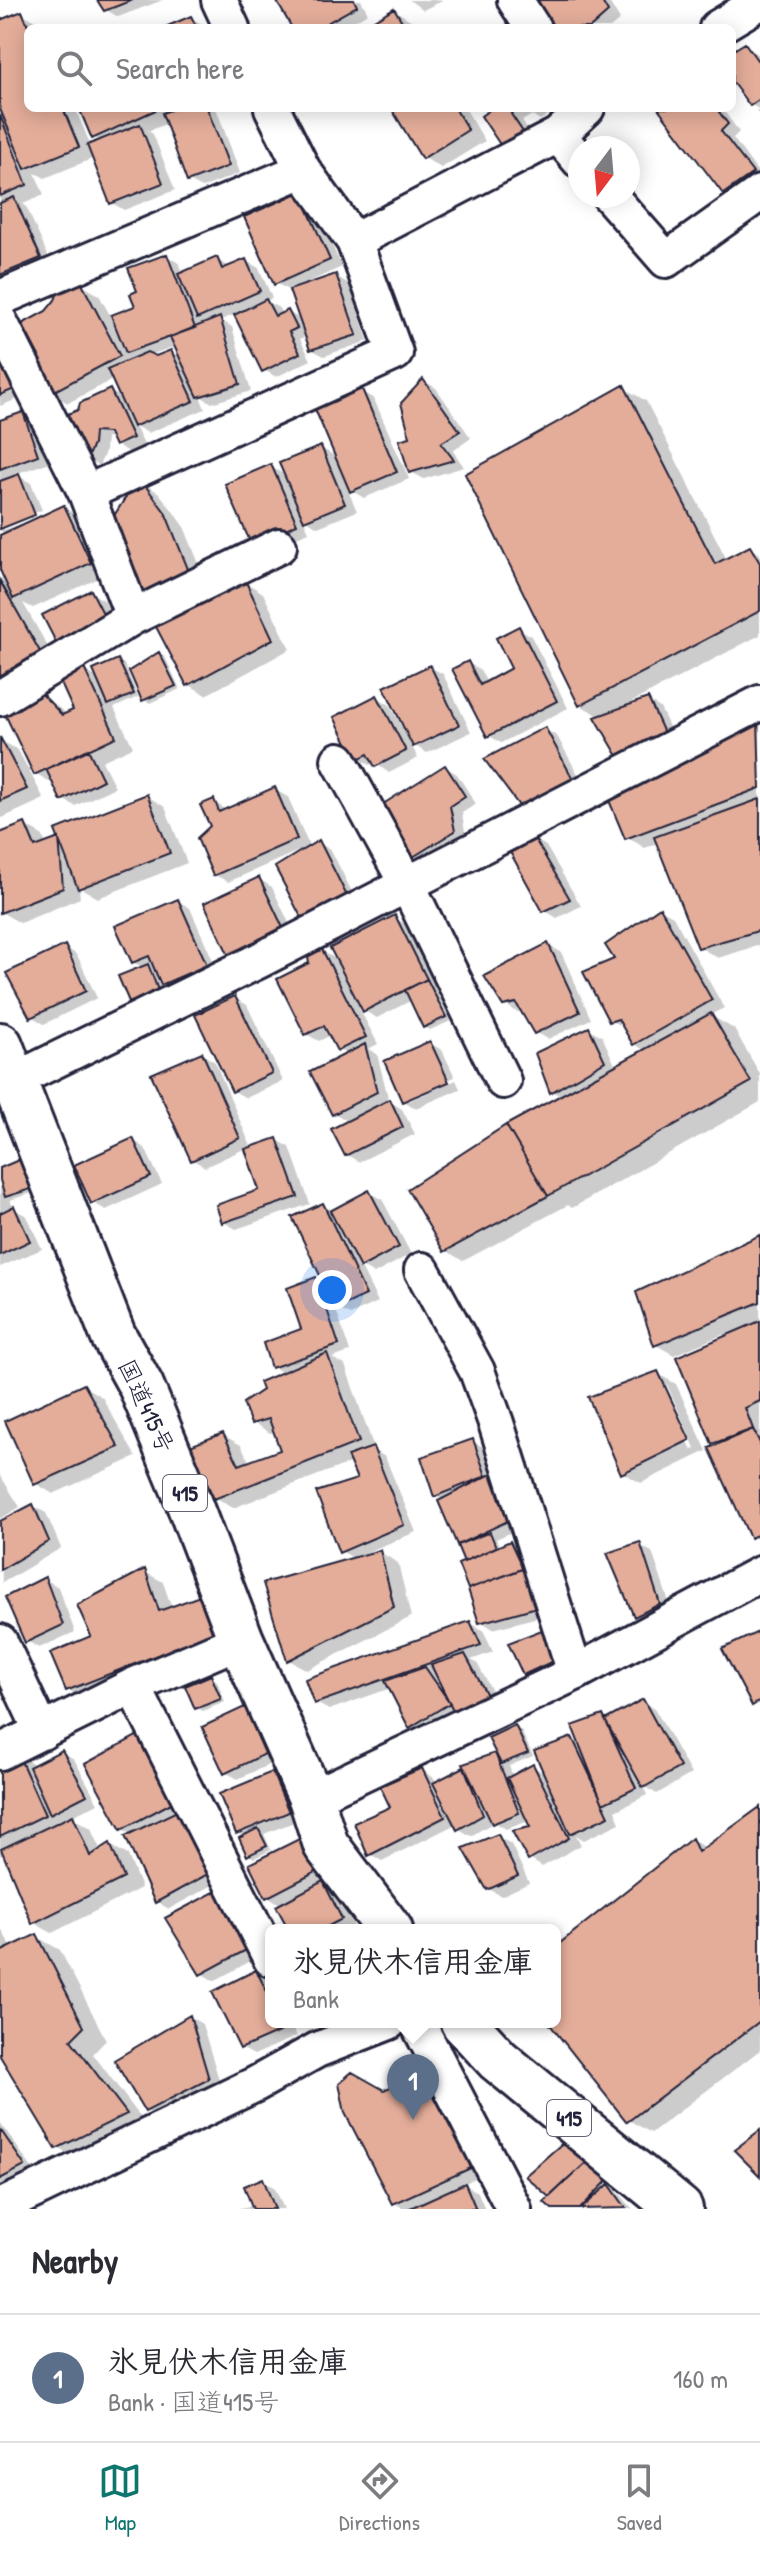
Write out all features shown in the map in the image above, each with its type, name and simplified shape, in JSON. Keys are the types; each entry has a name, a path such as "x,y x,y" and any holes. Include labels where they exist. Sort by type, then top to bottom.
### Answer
{"highway":[{"name":"国道415号","path":"7,1063 113,1335 153,1415 241,1640 311,1798 326,1845 385,1924"},
{"name":"415","path":"469,2028 498,2060 680,2209"}],"street":[{"path":"219,0 230,24"},
{"path":"515,0 530,24"},
{"path":"724,24 760,2"},
{"path":"86,493 395,353 354,241 303,170 274,112"},
{"path":"354,241 558,135 582,112"},
{"path":"558,135 568,147"},
{"path":"0,298 303,170"},
{"path":"620,208 666,260 760,193"},
{"path":"0,322 86,493 133,617"},
{"path":"0,698 133,617 279,546"},
{"path":"7,1063 407,884 760,703"},
{"path":"339,760 407,884 503,1081"},
{"path":"422,1270 477,1371 575,1673"},
{"path":"311,1798 575,1673 760,1574"},
{"path":"0,1752 133,1686 241,1640"},
{"path":"0,1642 42,1732"},
{"path":"133,1686 265,1947"},
{"path":"0,2207 256,2084 310,2036 355,2028"},
{"path":"420,2028 514,2209"}],"building":[{"path":"97,0 133,0 104,11"},
{"path":"276,0 354,0 357,6 325,24 290,24"},
{"path":"534,0 601,0 608,12 594,24 552,24"},
{"path":"394,8 404,24 368,24"},
{"path":"22,11 27,24 24,24 24,112 65,112 79,147 25,169 0,109 0,20"},
{"path":"191,16 195,24 172,24"},
{"path":"745,43 757,60 760,58 760,99 750,106 736,87 736,49"},
{"path":"81,112 151,112 92,139"},
{"path":"209,112 229,166 187,182 162,113"},
{"path":"393,112 457,112 468,130 422,159"},
{"path":"486,112 514,112 511,114 527,138 505,152 481,116"},
{"path":"661,112 719,112 728,124 721,131 753,173 723,194"},
{"path":"0,115 27,185 0,196"},
{"path":"140,124 163,183 110,204 87,145"},
{"path":"300,192 330,260 274,285 244,217"},
{"path":"14,197 41,258 0,275 0,203"},
{"path":"167,254 195,328 126,353 111,315 135,306 130,294 137,291 128,268"},
{"path":"217,257 222,269 246,259 260,291 197,319 178,274"},
{"path":"336,274 357,335 310,350 289,290"},
{"path":"81,282 120,356 49,394 30,361 39,356 22,324 46,311 60,287"},
{"path":"266,299 275,316 288,310 297,328 289,332 300,353 262,372 234,315"},
{"path":"220,317 240,384 198,397 170,337"},
{"path":"0,348 17,388 0,395"},
{"path":"171,350 194,401 133,427 107,369 147,352 156,356"},
{"path":"423,379 460,431 441,443 454,460 409,473 399,440 410,437 401,403"},
{"path":"624,385 715,564 750,546 760,563 760,611 579,706 465,474"},
{"path":"110,389 133,438 115,446 109,433 94,432 93,445 86,460 65,415 78,410 80,403"},
{"path":"362,389 397,472 350,492 315,409"},
{"path":"23,412 38,455 0,469 0,420"},
{"path":"321,446 345,504 304,521 279,463"},
{"path":"271,464 297,524 251,544 225,484"},
{"path":"19,474 35,515 0,529 0,481"},
{"path":"141,480 165,512 192,579 138,600 108,525 133,486"},
{"path":"64,505 91,563 13,599 0,570 0,535"},
{"path":"245,580 273,639 187,686 154,623"},
{"path":"0,581 43,657 0,682"},
{"path":"91,590 108,623 59,648 42,615"},
{"path":"519,626 557,701 487,737 452,669 468,661 480,685 511,668 496,638"},
{"path":"159,652 176,686 142,701 129,671"},
{"path":"118,659 134,694 108,705 93,670"},
{"path":"430,665 459,725 413,747 384,687"},
{"path":"84,668 116,737 34,775 4,712 42,694 62,715 73,710 59,679"},
{"path":"377,695 406,751 375,767 368,754 356,760 334,717"},
{"path":"648,698 666,737 622,763 595,717"},
{"path":"758,719 760,788 625,839 608,798"},
{"path":"545,727 573,779 520,807 484,759"},
{"path":"0,737 27,789 0,801"},
{"path":"88,749 103,780 61,801 46,769"},
{"path":"445,765 465,796 450,806 455,831 413,857 380,806"},
{"path":"275,787 297,839 213,876 197,838 210,826 200,805 214,799 219,812"},
{"path":"147,794 170,853 78,889 55,830"},
{"path":"760,799 760,937 758,931 698,948 654,837"},
{"path":"25,823 35,847 59,838 63,888 0,913 0,833"},
{"path":"533,836 570,899 543,912 510,852"},
{"path":"319,840 347,896 302,919 275,867"},
{"path":"259,877 285,932 230,958 204,903"},
{"path":"178,899 207,965 161,985 149,956 132,963 115,926"},
{"path":"660,907 712,1000 633,1045 618,1019 609,1022 583,972 614,959 605,945"},
{"path":"395,915 427,979 363,1012 330,948"},
{"path":"548,943 580,1012 534,1034 516,1003 503,1006 484,976"},
{"path":"65,945 86,991 30,1018 6,973"},
{"path":"322,949 366,1037 337,1051 324,1026 305,1035 277,979 309,963 307,952"},
{"path":"148,964 161,998 132,1009 118,976"},
{"path":"427,979 446,1017 423,1028 405,990"},
{"path":"235,996 272,1073 232,1092 195,1015"},
{"path":"711,1013 751,1082 548,1196 506,1125"},
{"path":"589,1027 605,1061 550,1093 535,1053"},
{"path":"430,1041 449,1082 402,1102 384,1061"},
{"path":"365,1044 377,1092 332,1115 310,1072"},
{"path":"202,1052 240,1138 191,1161 151,1074"},
{"path":"390,1099 403,1127 345,1156 331,1129"},
{"path":"506,1125 548,1196 444,1252 407,1189"},
{"path":"133,1138 151,1177 91,1204 74,1165"},
{"path":"277,1138 298,1197 222,1223 216,1205 259,1190 245,1149"},
{"path":"28,1156 34,1188 5,1197 0,1168"},
{"path":"369,1190 399,1247 360,1268 330,1211"},
{"path":"323,1203 366,1295 336,1309 292,1217"},
{"path":"14,1206 30,1241 0,1255 0,1213"},
{"path":"760,1235 760,1302 654,1346 636,1292"},
{"path":"316,1277 339,1345 271,1368 263,1343 301,1329 287,1288"},
{"path":"760,1321 760,1401 745,1408 753,1429 712,1444 676,1357"},
{"path":"327,1353 359,1442 214,1499 190,1446 223,1433 239,1465 280,1450 269,1419 251,1424 243,1403 262,1390 259,1382"},
{"path":"658,1371 690,1440 621,1474 588,1397"},
{"path":"84,1384 119,1447 34,1485 5,1421"},
{"path":"753,1429 760,1443 760,1534 750,1538 709,1448"},
{"path":"473,1439 486,1476 434,1497 421,1457"},
{"path":"373,1447 404,1525 339,1553 316,1492 357,1479 347,1456"},
{"path":"491,1474 508,1521 457,1545 438,1501"},
{"path":"33,1504 49,1541 0,1570 0,1521"},
{"path":"490,1532 496,1547 464,1562 457,1545"},
{"path":"510,1541 523,1569 468,1589 458,1564"},
{"path":"640,1542 660,1604 634,1617 607,1553"},
{"path":"380,1550 394,1607 287,1661 263,1583"},
{"path":"527,1567 537,1607 479,1623 468,1589"},
{"path":"145,1569 159,1611 208,1593 224,1629 66,1691 50,1653 91,1636 77,1605"},
{"path":"45,1577 63,1625 25,1643 5,1597"},
{"path":"470,1621 481,1645 314,1704 305,1679"},
{"path":"547,1628 562,1657 523,1675 508,1643"},
{"path":"760,1631 760,1701 752,1706 722,1649"},
{"path":"465,1654 488,1697 453,1710 431,1665"},
{"path":"425,1667 450,1703 409,1728 385,1681"},
{"path":"211,1675 221,1699 195,1709 185,1686"},
{"path":"643,1699 680,1767 643,1788 605,1720"},
{"path":"251,1704 273,1750 224,1774 202,1727"},
{"path":"603,1715 636,1788 603,1804 572,1726"},
{"path":"515,1725 528,1753 501,1764 488,1738"},
{"path":"140,1734 175,1801 121,1830 85,1764"},
{"path":"572,1737 609,1816 570,1834 534,1751"},
{"path":"62,1750 87,1795 50,1814 29,1767"},
{"path":"17,1752 45,1815 0,1837 0,1760"},
{"path":"495,1753 519,1813 492,1824 463,1764"},
{"path":"533,1764 569,1838 528,1861 512,1831 530,1827 507,1778"},
{"path":"464,1767 483,1815 457,1830 433,1783"},
{"path":"422,1768 445,1817 368,1856 354,1823 390,1807 380,1786"},
{"path":"272,1772 289,1812 236,1834 219,1794"},
{"path":"760,1807 760,2021 627,2122 553,2028 561,2028 561,1942 692,1838 698,1852"},
{"path":"179,1810 208,1874 155,1903 125,1836"},
{"path":"73,1815 90,1856 110,1843 124,1878 32,1924 1,1849"},
{"path":"258,1828 267,1846 247,1856 239,1838"},
{"path":"498,1834 518,1876 487,1890 463,1848"},
{"path":"301,1838 318,1871 266,1898 249,1864"},
{"path":"323,1881 342,1919 332,1924 286,1924 276,1906"},
{"path":"216,1891 248,1949 200,1975 165,1918"},
{"path":"37,1934 84,2027 71,2040 127,2114 56,2149 0,2056 0,1952"},
{"path":"256,1970 265,1987 265,2028 286,2029 240,2049 212,1992"},
{"path":"190,2015 209,2079 145,2112 114,2060"},
{"path":"429,2070 471,2168 392,2204 345,2113 339,2083 352,2072 384,2090"},
{"path":"0,2129 25,2166 0,2179"},
{"path":"760,2130 760,2176 734,2150"},
{"path":"567,2139 590,2159 549,2197 525,2176"},
{"path":"590,2159 609,2179 580,2209 552,2209 544,2202"},
{"path":"263,2178 275,2209 253,2209 244,2186"},
{"path":"465,2183 476,2209 408,2209"},
{"path":"609,2184 626,2208 581,2209"}],"place":[{"name":"氷見伏木信用金庫","path":"413,2120"}]}
